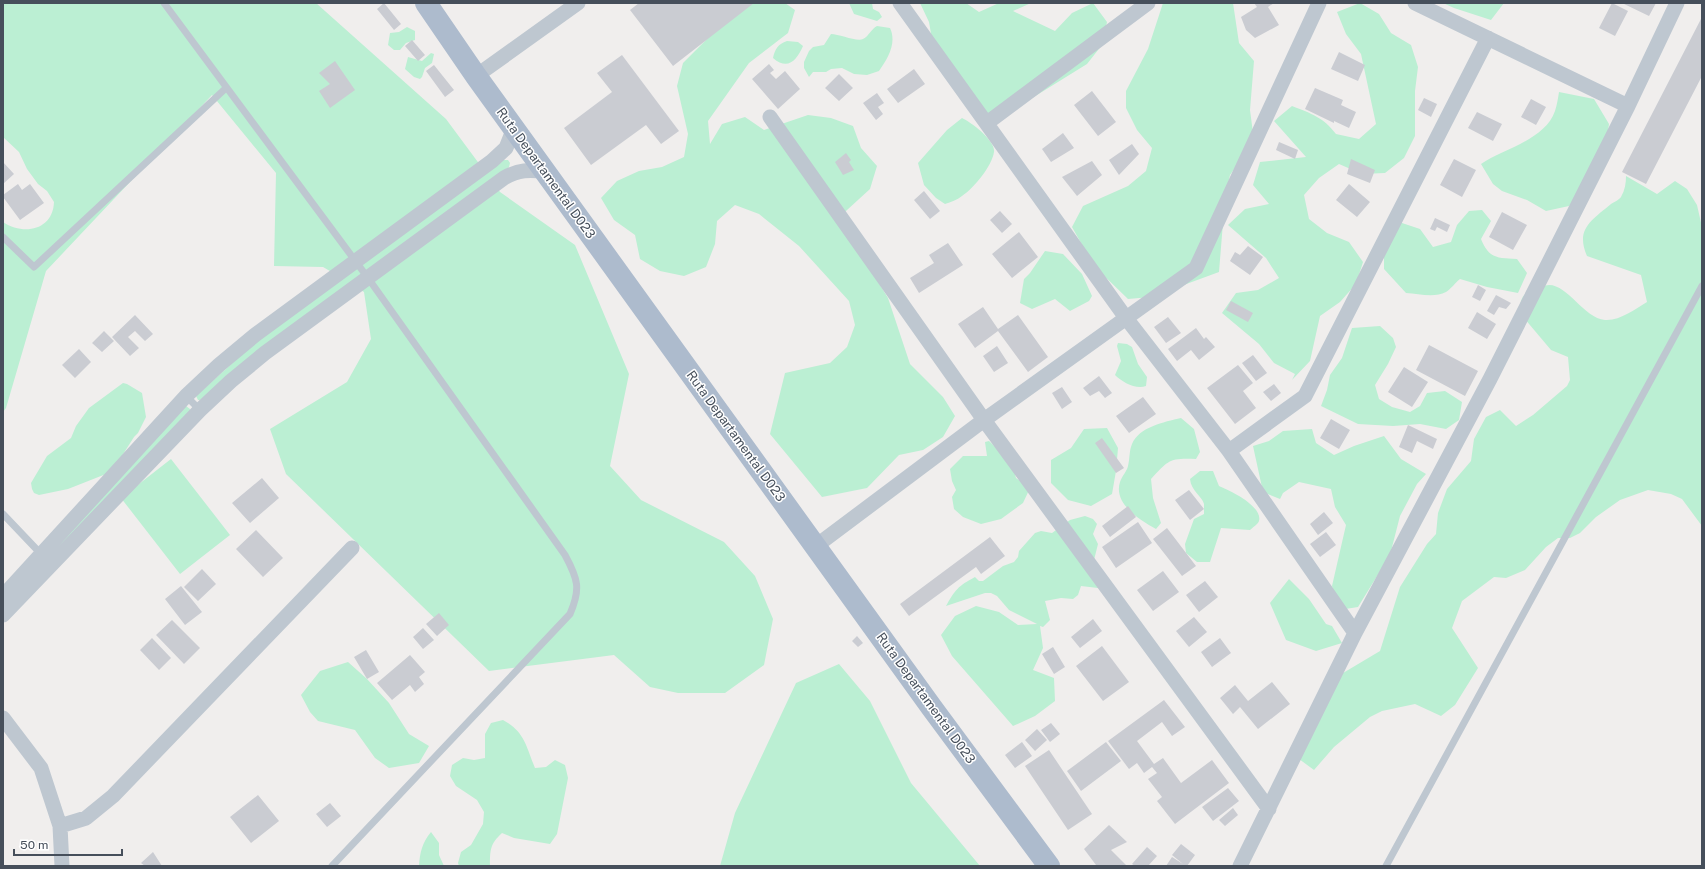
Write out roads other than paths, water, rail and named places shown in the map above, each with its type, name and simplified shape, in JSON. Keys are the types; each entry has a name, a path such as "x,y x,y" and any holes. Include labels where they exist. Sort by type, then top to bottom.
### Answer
{"main road":[{"name":"Ruta Departamental D023","path":"426,3 476,76 1006,810 1049,866"}],"street":[{"path":"476,76 578,3"},
{"path":"900,3 1126,318 1229,451 1355,633"},
{"path":"987,123 1148,3"},
{"path":"816,546 984,420 1196,268 1319,3"},
{"path":"1416,3 1628,106"},
{"path":"1240,866 1355,633 1490,379 1628,106 1677,3"},
{"path":"1229,451 1305,396 1488,38"},
{"path":"770,117 984,420 1269,809"},
{"path":"3,616 46,560 186,396 218,365 255,335 501,154 510,141 514,128"},
{"path":"3,596 46,560 200,410 231,381 265,353 512,174 530,169 546,172"},
{"path":"60,826 86,818 113,796 352,548"},
{"path":"3,718 41,768 60,826 62,866"}],"lane":[{"path":"164,3 368,278 565,555 573,570 577,584 577,592 570,614 332,866"},
{"path":"3,237 34,267 226,88"},
{"path":"1386,866 1702,286"},
{"path":"186,396 200,410"},
{"path":"3,514 46,560"}]}
